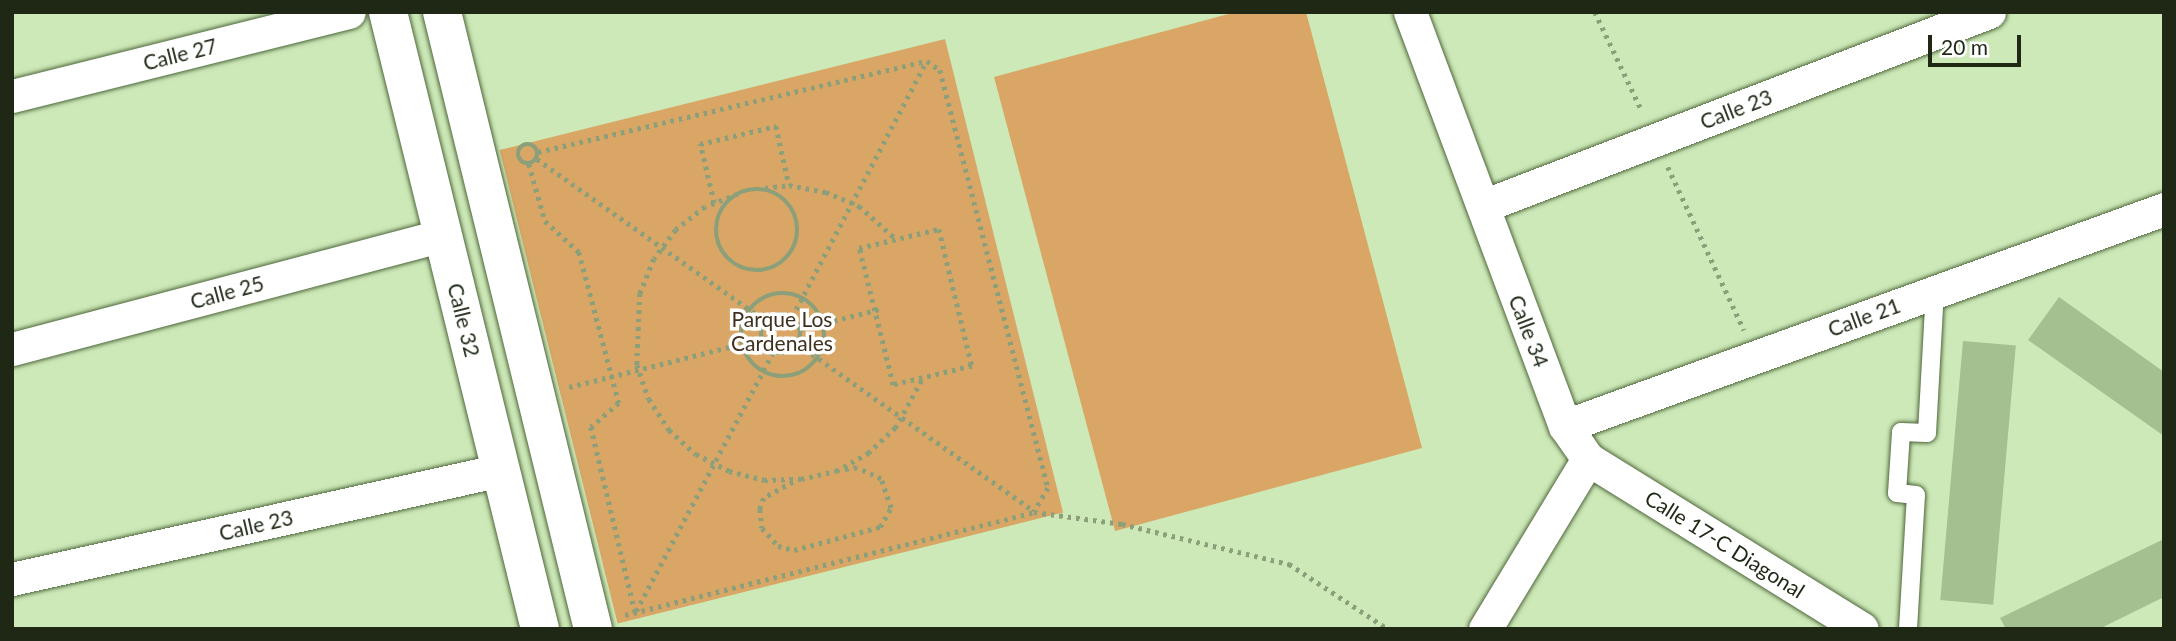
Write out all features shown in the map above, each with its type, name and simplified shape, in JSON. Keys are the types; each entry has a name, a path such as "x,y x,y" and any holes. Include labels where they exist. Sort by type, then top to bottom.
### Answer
{"street":[{"name":"Calle 27","path":"12,96 349,12"},
{"name":"Calle 32","path":"388,12 540,629"},
{"path":"442,12 607,622"},
{"name":"Calle 34","path":"1410,12 1565,426 1588,459"},
{"name":"Calle 23","path":"1483,206 1989,12"},
{"name":"Calle 21","path":"1565,426 2164,209"},
{"name":"Calle 25","path":"12,349 443,234"},
{"path":"1485,629 1588,459"},
{"name":"Calle 17-C Diagonal","path":"1588,459 1862,629"},
{"name":"Calle 23","path":"12,579 501,470"}],"lane":[{"path":"1908,629 1916,495 1897,493 1900,432 1927,433 1935,291"}],"path":[{"path":"1595,12 1648,124"},
{"path":"792,317 927,61"},
{"path":"538,152 927,61 940,70 1048,488 1034,512"},
{"path":"715,203 700,144 776,126 789,185"},
{"path":"530,164 521,161 520,148 529,144 538,152"},
{"path":"530,164 537,159 538,152"},
{"path":"537,159 766,321"},
{"path":"1665,161 1746,335"},
{"path":"530,164 545,222 579,253 620,403 591,427 635,612"},
{"path":"801,480 764,480 714,463 669,430 649,399 639,369 634,329 639,293 662,248 676,230 715,203 754,190 789,185 851,203 895,239"},
{"path":"738,194 720,213 717,239 722,251 743,268 769,270 791,254 798,229 789,204 766,190 754,190"},
{"path":"939,229 972,366 892,385 877,310 859,248 895,239 939,229"},
{"path":"770,295 801,298 823,324 817,358 792,376 762,371 742,344 742,325 750,309 770,295"},
{"path":"801,329 877,310"},
{"path":"778,314 792,317 801,329 798,344 788,353 773,352 761,338 766,321 778,314"},
{"path":"566,388 761,338"},
{"path":"798,344 1034,512"},
{"path":"635,612 773,352"},
{"path":"836,471 868,453 902,418 922,379"},
{"path":"857,468 881,479 891,508 880,527 794,550 778,546 762,528 760,509 774,490 836,471 857,468"},
{"path":"607,622 635,612 1034,512 1122,524 1289,564 1388,629"}],"green space":[{"path":"1236,12 1306,12 1422,448 1115,531 994,77"},
{"name":"Parque Los Cardenales","path":"945,39 1063,513 618,624 500,150"}],"building":[{"path":"2059,297 2164,372 2164,436 2028,340"},
{"path":"1963,341 2016,346 1993,605 1940,600"},
{"path":"2164,539 2164,597 2099,629 2006,629 2000,618"}]}
